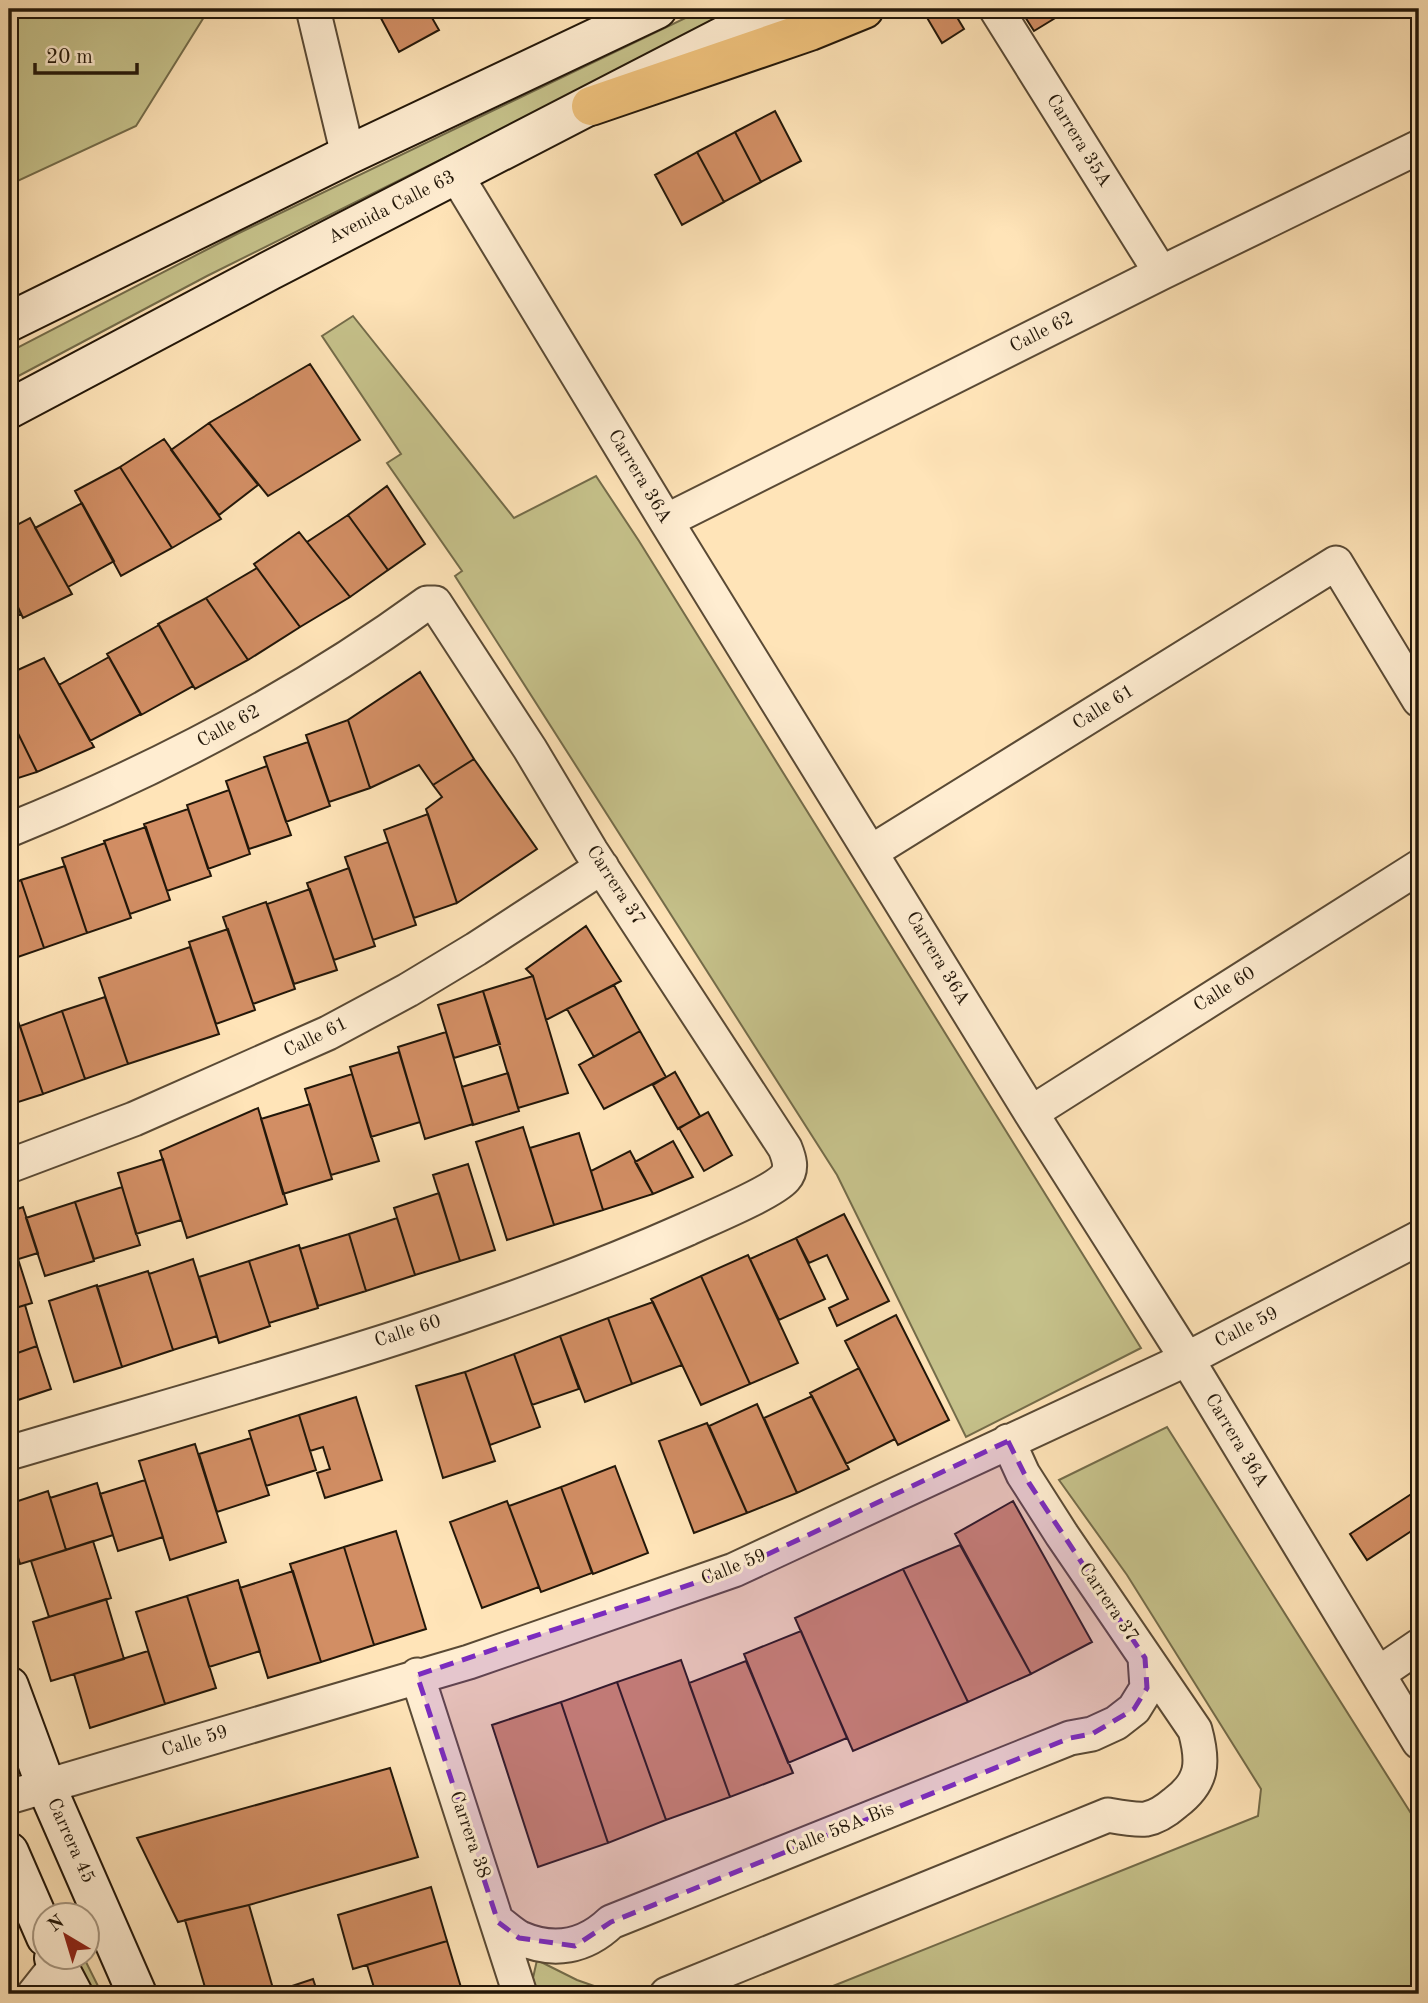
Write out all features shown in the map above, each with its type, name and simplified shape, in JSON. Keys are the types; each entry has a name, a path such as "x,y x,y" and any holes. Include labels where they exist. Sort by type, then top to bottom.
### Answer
{"highway":[{"path":"591,106 810,31 864,9"}],"main road":[{"path":"9,322 348,155 657,9"},
{"name":"Avenida Calle 63","path":"9,409 268,271 776,9"},
{"name":"Carrera 45","path":"9,1686 46,1786 137,1994"},
{"path":"9,1852 32,1905"}],"street":[{"path":"313,9 348,155"},
{"name":"Carrera 35A","path":"996,9 1161,273"},
{"name":"Calle 62","path":"666,521 1419,147"},
{"name":"Carrera 36A","path":"456,175 1031,1113 1187,1359 1419,1742"},
{"name":"Calle 61","path":"871,852 1336,563 1419,700"},
{"name":"Calle 62","path":"9,830 187,751 337,666 428,603 435,603"},
{"name":"Carrera 37","path":"435,603 461,639 602,867 785,1148 790,1171"},
{"name":"Calle 61","path":"9,1166 134,1119 328,1033 464,956 602,867"},
{"name":"Calle 60","path":"1031,1113 1419,867"},
{"name":"Calle 60","path":"9,1452 385,1341 506,1300 640,1249 719,1214 774,1187 790,1171"},
{"name":"Calle 59","path":"9,1797 417,1675 469,1662 734,1570 1187,1359 1419,1238"},
{"name":"Carrera 37","path":"667,1994 1108,1815 1147,1819 1166,1810 1195,1785 1200,1766 1200,1749 1195,1730 1029,1483 1008,1441"},
{"path":"1378,1674 1419,1646"},
{"name":"Calle 58A Bis","path":"498,1922 519,1938 545,1945 575,1946 597,1936 611,1922 1070,1738 1092,1734 1116,1723 1134,1709 1147,1688 1145,1658"},
{"name":"Carrera 38","path":"417,1675 520,1994"},
{"path":"34,1994 50,1972"}],"highlighted area":[{"path":"1008,1441 1029,1483 1145,1658 1147,1688 1134,1709 1092,1734 1070,1738 611,1922 575,1946 519,1938 498,1922 417,1675 734,1570"}],"shaded area":[{"path":"9,9 209,9 136,126 9,185"},
{"path":"704,9 743,9 207,276 9,381 9,352 237,234"},
{"path":"353,316 514,518 596,476 1141,1348 966,1437 837,1175 455,576 462,571 387,463 401,454 322,336"},
{"path":"1167,1427 1419,1826 1419,1994 813,1994 1258,1816 1261,1789 1127,1575 1059,1480"},
{"path":"537,1960 577,1980 617,1994 537,1994 533,1978"},
{"path":"81,1972 91,1972 102,1994 92,1994"}],"building":[{"path":"376,9 427,9 439,30 399,52"},
{"path":"939,9 952,9 964,29 942,43 926,16"},
{"path":"1020,9 1070,9 1034,31"},
{"path":"775,111 801,161 761,182 735,132"},
{"path":"735,132 761,182 724,202 697,152"},
{"path":"697,152 724,202 682,225 655,175"},
{"path":"310,364 360,440 268,496 209,423"},
{"path":"209,423 258,485 219,515 171,450"},
{"path":"164,439 221,519 172,548 120,467"},
{"path":"120,467 172,548 121,576 75,491"},
{"path":"387,486 425,544 388,570 348,515"},
{"path":"82,503 114,561 68,587 35,528"},
{"path":"348,515 388,570 350,597 307,542"},
{"path":"30,518 72,594 23,618 9,588 9,529"},
{"path":"299,532 350,597 300,627 254,564"},
{"path":"257,568 300,627 248,660 206,598"},
{"path":"9,588 21,614 9,620"},
{"path":"206,598 248,660 195,689 158,624"},
{"path":"159,625 193,686 141,715 107,654"},
{"path":"109,657 141,714 90,741 59,685"},
{"path":"44,658 94,747 37,772 9,715 9,674"},
{"path":"420,672 474,759 433,785 419,765 370,788 348,720"},
{"path":"9,715 37,772 9,781"},
{"path":"348,720 370,788 329,802 306,735"},
{"path":"308,742 330,806 286,822 264,757"},
{"path":"474,759 537,849 457,903 426,809 442,797 433,785"},
{"path":"267,766 291,835 249,849 226,781"},
{"path":"229,790 250,854 208,869 187,805"},
{"path":"188,809 211,876 167,891 144,824"},
{"path":"428,814 457,903 414,918 384,830"},
{"path":"146,827 170,900 130,914 104,841"},
{"path":"388,842 416,925 373,940 345,857"},
{"path":"105,843 131,918 87,933 62,858"},
{"path":"65,866 87,933 44,948 21,880"},
{"path":"349,868 375,946 334,960 307,883"},
{"path":"21,880 44,948 9,960 9,885"},
{"path":"310,889 337,970 294,984 267,904"},
{"path":"266,902 295,989 253,1004 223,917"},
{"path":"586,926 621,981 546,1020 533,976 526,969"},
{"path":"228,929 255,1010 216,1024 189,942"},
{"path":"190,947 219,1034 128,1064 99,978"},
{"path":"533,976 568,1093 518,1108 483,991"},
{"path":"614,985 640,1031 594,1057 567,1009"},
{"path":"483,991 500,1044 454,1058 438,1005"},
{"path":"105,997 128,1064 85,1079 62,1011"},
{"path":"62,1011 85,1079 43,1094 20,1026"},
{"path":"18,1021 43,1094 9,1105 9,1024"},
{"path":"640,1031 666,1077 604,1109 579,1065"},
{"path":"446,1032 473,1124 425,1139 398,1047"},
{"path":"399,1052 420,1122 371,1137 350,1067"},
{"path":"675,1072 700,1116 678,1129 653,1085"},
{"path":"508,1073 519,1111 473,1125 462,1087"},
{"path":"352,1074 379,1161 331,1175 305,1089"},
{"path":"310,1104 332,1179 283,1194 261,1119"},
{"path":"258,1108 287,1204 187,1238 160,1151"},
{"path":"708,1112 732,1155 704,1171 679,1128"},
{"path":"523,1127 554,1225 507,1240 476,1142"},
{"path":"579,1133 603,1210 554,1225 530,1148"},
{"path":"673,1141 693,1177 653,1194 635,1162"},
{"path":"630,1151 653,1194 603,1210 591,1171"},
{"path":"163,1159 181,1220 136,1234 118,1173"},
{"path":"468,1164 495,1250 460,1261 433,1175"},
{"path":"122,1187 140,1245 94,1259 75,1202"},
{"path":"439,1193 460,1261 415,1275 394,1208"},
{"path":"75,1202 94,1261 45,1276 26,1218"},
{"path":"23,1207 38,1253 9,1262 9,1212"},
{"path":"844,1214 889,1301 837,1326 829,1308 848,1299 827,1255 809,1263 796,1238"},
{"path":"397,1218 415,1275 366,1291 349,1234"},
{"path":"349,1234 366,1291 318,1306 300,1249"},
{"path":"796,1238 825,1299 779,1320 750,1259"},
{"path":"299,1245 318,1308 269,1323 249,1261"},
{"path":"748,1255 798,1363 750,1384 701,1276"},
{"path":"18,1259 32,1303 9,1310 9,1262"},
{"path":"193,1259 217,1336 173,1350 149,1274"},
{"path":"249,1261 270,1326 219,1343 199,1277"},
{"path":"148,1271 173,1350 122,1367 97,1287"},
{"path":"701,1276 750,1384 701,1405 651,1299"},
{"path":"97,1285 122,1367 74,1382 49,1301"},
{"path":"653,1302 682,1365 632,1384 608,1318"},
{"path":"25,1305 37,1346 9,1356 9,1310"},
{"path":"896,1315 949,1420 898,1445 845,1341"},
{"path":"608,1318 632,1384 585,1402 560,1336"},
{"path":"560,1336 579,1389 532,1405 514,1354"},
{"path":"37,1346 51,1389 9,1403 9,1356"},
{"path":"514,1354 540,1427 490,1445 465,1372"},
{"path":"859,1368 895,1439 846,1464 810,1393"},
{"path":"465,1372 495,1461 443,1478 416,1386"},
{"path":"812,1396 849,1469 797,1493 764,1418"},
{"path":"356,1397 382,1480 325,1498 317,1473 330,1469 323,1447 310,1451 299,1415"},
{"path":"757,1404 797,1493 747,1513 709,1426"},
{"path":"299,1415 316,1470 266,1486 249,1431"},
{"path":"707,1423 747,1513 694,1533 659,1441"},
{"path":"251,1438 269,1495 217,1512 199,1454"},
{"path":"195,1444 226,1542 170,1560 139,1461"},
{"path":"615,1466 648,1553 593,1574 561,1487"},
{"path":"145,1480 163,1537 118,1551 100,1494"},
{"path":"97,1483 113,1535 66,1550 50,1498"},
{"path":"561,1487 592,1573 541,1592 509,1506"},
{"path":"1419,1489 1419,1526 1367,1560 1350,1534"},
{"path":"48,1491 66,1550 20,1564 9,1527 9,1504"},
{"path":"507,1501 539,1587 482,1608 450,1522"},
{"path":"1013,1501 1092,1642 1031,1674 955,1534"},
{"path":"396,1531 426,1629 374,1645 344,1547"},
{"path":"93,1541 111,1598 49,1617 31,1561"},
{"path":"960,1545 1031,1674 968,1702 903,1569"},
{"path":"344,1547 374,1645 321,1662 290,1564"},
{"path":"903,1569 968,1702 853,1751 795,1618"},
{"path":"293,1571 321,1662 268,1678 240,1588"},
{"path":"238,1580 260,1651 209,1667 187,1596"},
{"path":"187,1596 216,1688 165,1704 136,1612"},
{"path":"106,1599 124,1659 51,1681 33,1622"},
{"path":"801,1631 847,1738 788,1763 744,1654"},
{"path":"148,1651 165,1704 90,1728 74,1674"},
{"path":"681,1660 730,1797 666,1820 617,1682"},
{"path":"746,1661 793,1773 730,1797 689,1683"},
{"path":"617,1682 666,1820 608,1843 561,1702"},
{"path":"561,1702 608,1843 538,1867 492,1725"},
{"path":"390,1768 418,1857 249,1905 178,1922 137,1838"},
{"path":"431,1887 447,1941 353,1969 338,1915"},
{"path":"249,1905 274,1992 207,1994 185,1920"},
{"path":"447,1941 463,1994 376,1994 367,1965"},
{"path":"313,1979 318,1994 266,1994 274,1992"}]}
